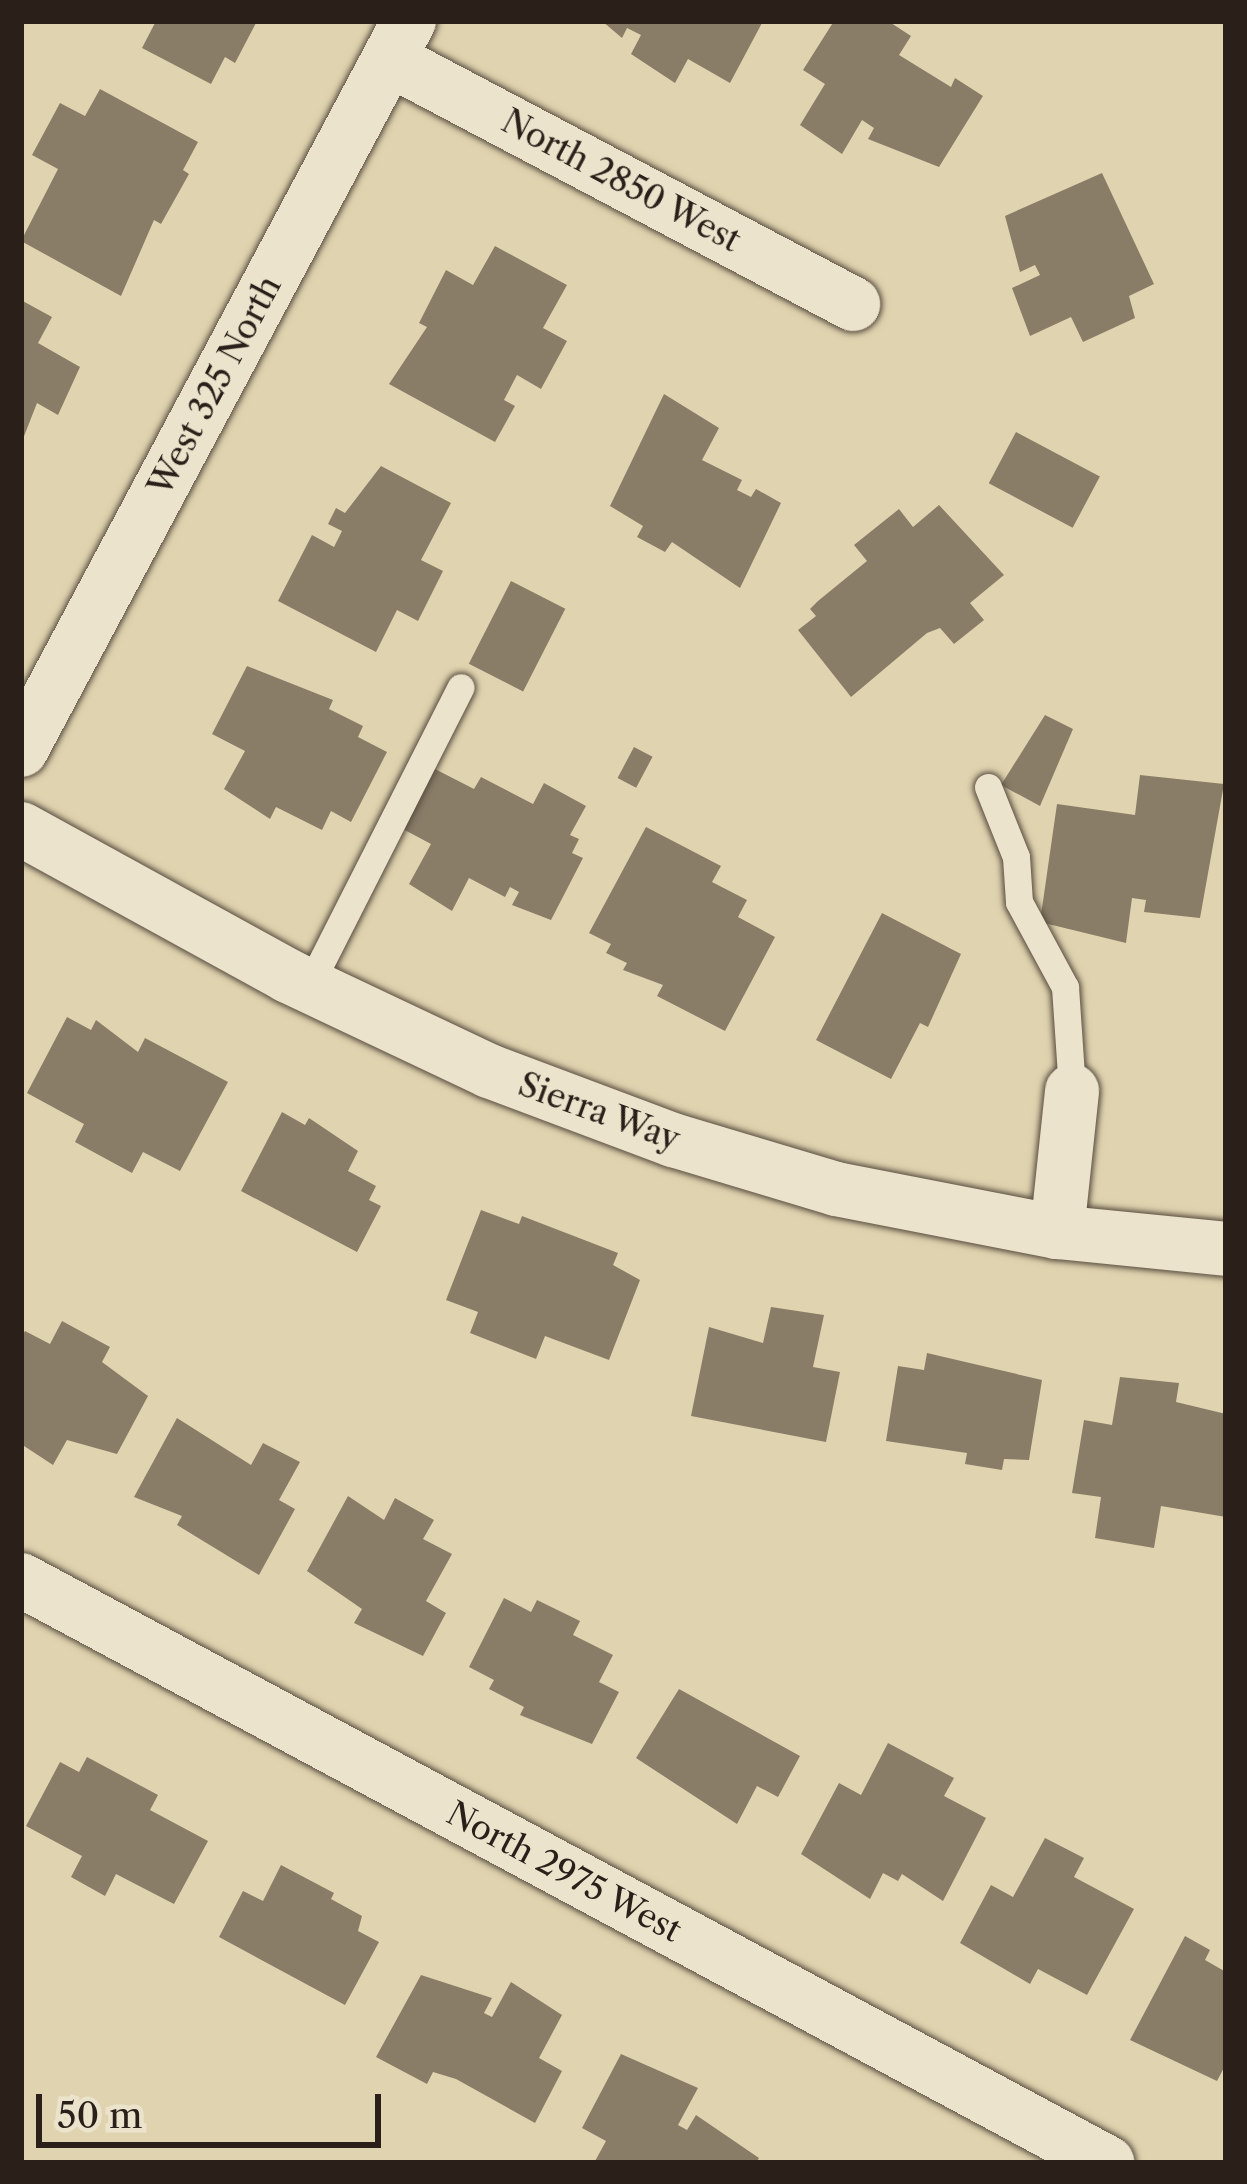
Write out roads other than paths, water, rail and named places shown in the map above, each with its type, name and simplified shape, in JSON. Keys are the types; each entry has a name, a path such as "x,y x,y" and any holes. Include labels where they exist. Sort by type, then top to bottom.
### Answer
{"street":[{"name":"North 2850 West","path":"399,40 853,304"},
{"name":"West 325 North","path":"21,750 399,40"},
{"name":"Sierra Way","path":"21,830 309,986 489,1071 673,1141 836,1189 1057,1232 1226,1249"},
{"path":"1057,1232 1072,1091"},
{"name":"North 2975 West","path":"21,1580 1108,2163"}],"lane":[{"path":"309,986 461,687"},
{"path":"988,787 1016,857 1019,902 1065,987 1072,1091"}]}
